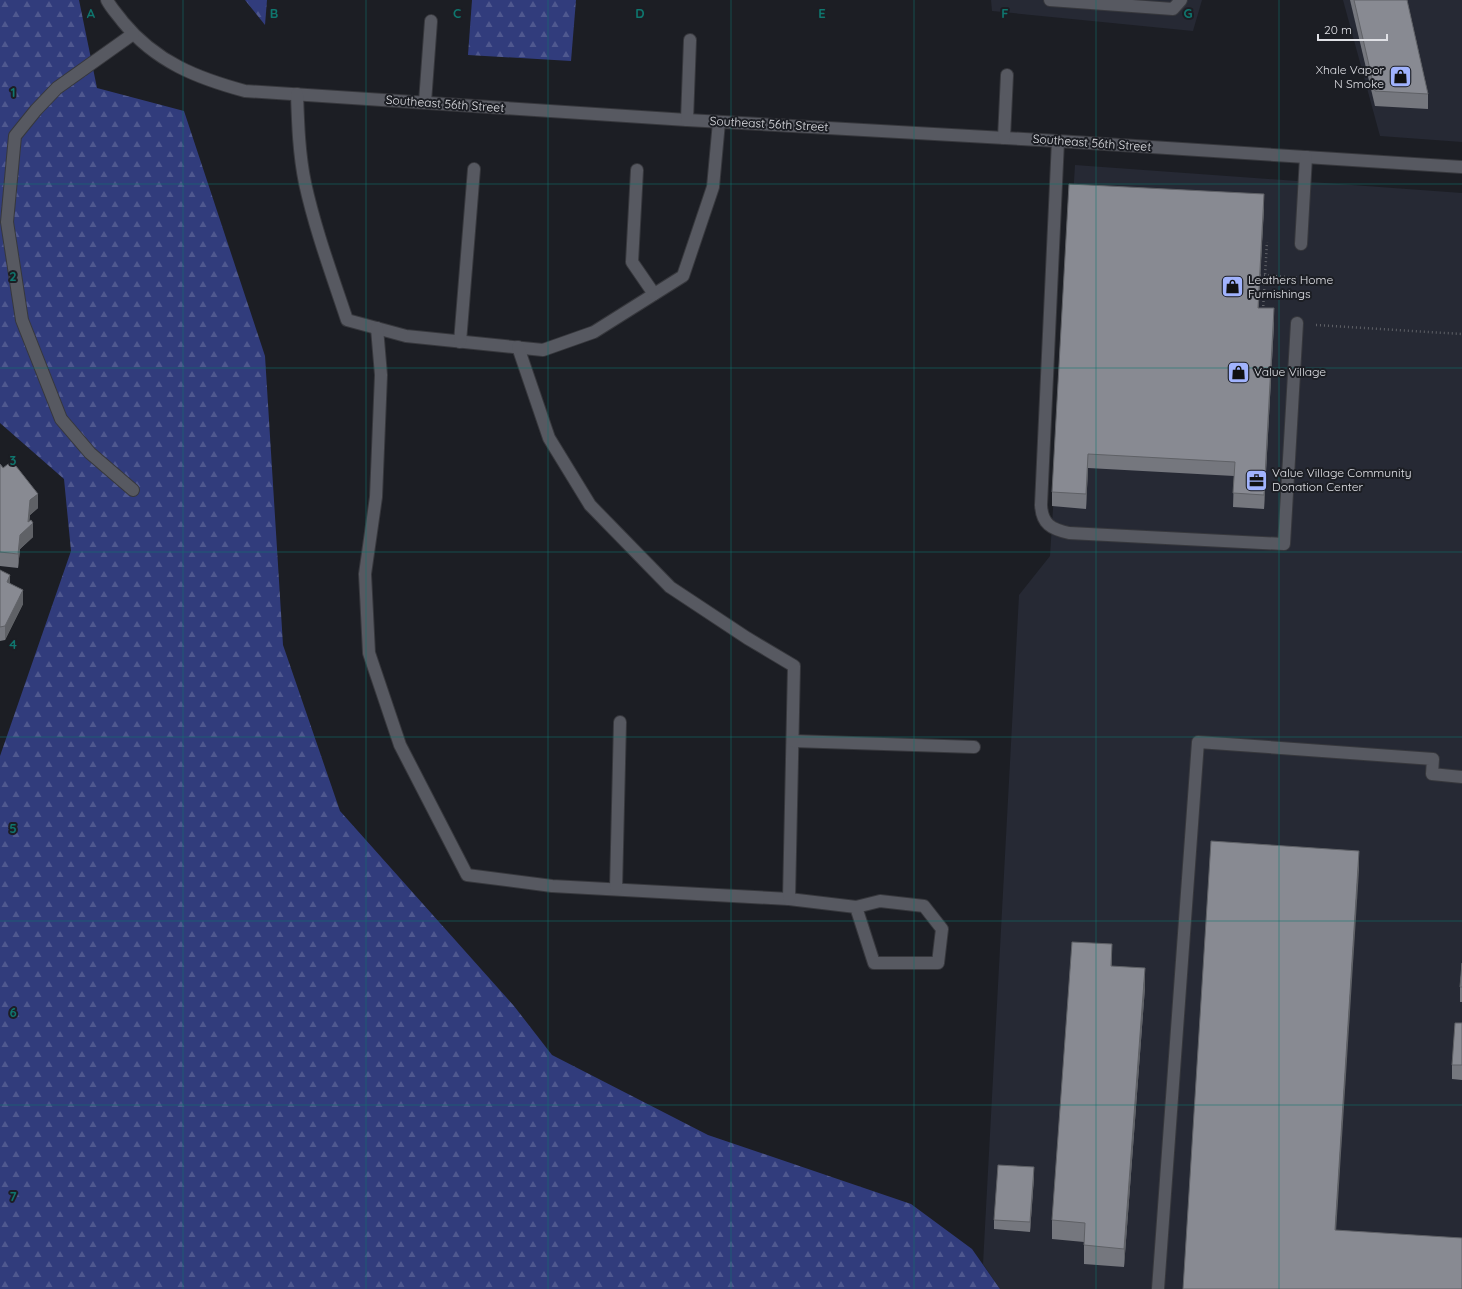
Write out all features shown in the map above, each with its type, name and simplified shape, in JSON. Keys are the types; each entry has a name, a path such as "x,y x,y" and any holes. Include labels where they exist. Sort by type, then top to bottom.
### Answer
{"street":[{"name":"Southeast 56th Street","path":"107,0 110,6 133,34 166,60 215,83 245,91 719,122 1058,141 1462,167"},
{"path":"1050,0 1173,9 1181,0"},
{"path":"425,102 431,21"},
{"path":"133,34 57,88 36,110 15,136 3,222 22,320 61,419 90,453 133,490"},
{"path":"687,120 690,40"},
{"path":"1004,138 1007,75"},
{"path":"296,94 299,143 305,183 318,231 347,320 406,336 543,350 594,332 683,276 713,187 719,122"},
{"path":"1058,141 1042,512 1047,523 1052,527 1069,533 1284,544 1297,323"},
{"path":"1301,244 1306,157"},
{"path":"460,342 474,169"},
{"path":"637,170 632,262 654,294"},
{"path":"377,328 382,376 376,497 365,574 369,652 400,745 467,875 552,886 789,899 856,906 880,901 924,906 942,929 938,964 874,963 856,906"},
{"path":"518,347 549,438 590,505 670,587 747,638 794,666 789,899"},
{"path":"616,889 620,722"},
{"path":"792,741 974,747"},
{"path":"1158,1289 1198,742 1433,759 1432,774 1462,777"}],"path":[{"path":"1265,314 1263,314 1267,242"},
{"path":"1260,275 1299,278"},
{"path":"1316,325 1462,334"}],"shaded area":[{"path":"991,0 1202,0 1193,31 992,11"},
{"path":"1343,0 1462,0 1462,142 1380,136"},
{"path":"1075,165 1462,193 1462,1289 1000,1289 983,1264 1019,595 1050,556"}],"green space":[{"path":"0,0 79,0 97,88 184,111 265,356 283,645 340,811 514,1006 552,1055 708,1135 911,1204 972,1249 1000,1289 0,1289 0,756 71,551 64,479 0,423"},
{"path":"245,0 267,0 265,25"},
{"path":"472,0 576,0 571,61 468,55"}],"building":[{"path":"1354,0 1407,0 1428,94 1375,91"},
{"path":"1069,184 1264,194 1258,308 1274,308 1264,495 1233,493 1235,462 1088,454 1086,494 1052,492"},
{"path":"12,461 38,494 30,500 28,522 31,520 33,523 20,535 18,554 0,552 0,464 3,468"},
{"path":"0,570 10,575 7,582 23,590 5,626 0,627"},
{"path":"1211,841 1359,851 1335,1230 1462,1238 1462,1289 1183,1289"},
{"path":"1072,942 1112,944 1111,966 1145,968 1124,1249 1084,1245 1085,1223 1052,1220"},
{"path":"1462,963 1462,987 1460,987"},
{"path":"1455,1023 1462,1023 1462,1065 1452,1065"},
{"path":"998,1165 1034,1167 1030,1222 994,1220"}],"place":[{"name":"Xhale Vapor N Smoke","path":"1400,77"},
{"name":"Leathers Home Furnishings","path":"1232,287"},
{"name":"Value Village","path":"1238,372"},
{"name":"Value Village Community Donation Center","path":"1257,480"}]}
